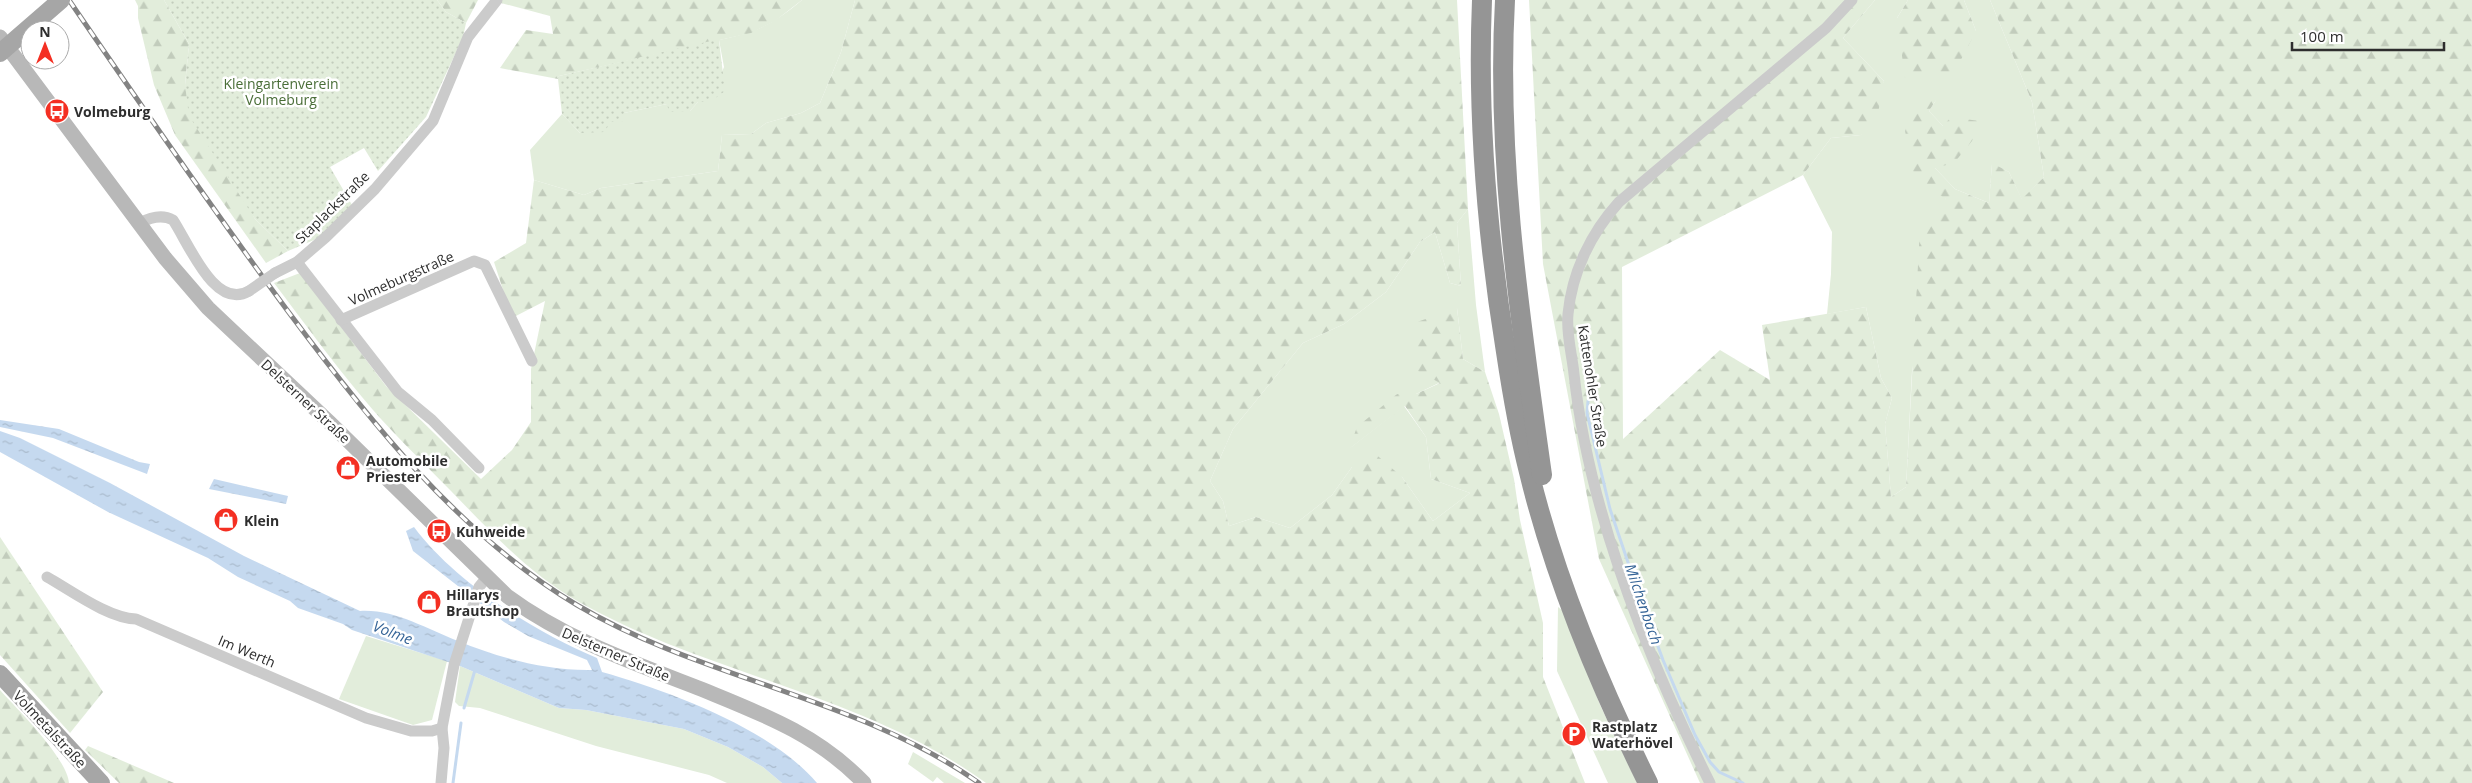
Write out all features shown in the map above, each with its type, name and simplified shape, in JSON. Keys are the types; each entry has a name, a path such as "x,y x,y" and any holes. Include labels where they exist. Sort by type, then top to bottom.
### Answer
{"highway":[{"path":"1482,0 1482,145 1489,236 1506,352 1521,390 1556,537 1592,637 1658,783"},
{"path":"1505,0 1503,45 1506,144 1511,236 1526,348 1521,390 1529,472 1554,557 1583,639 1624,734 1648,783"}],"main road":[{"path":"0,52 61,0"},
{"name":"Volmetalstraße","path":"0,674 101,783"}],"street":[{"name":"Staplackstraße","path":"140,223 150,217 173,220 214,285 227,294 236,296 249,291 275,273 296,262 326,237 374,190 432,121 468,36 497,0"},
{"name":"Kattenohler Straße","path":"1710,783 1683,730 1655,664 1630,600 1607,528 1593,477 1577,400 1567,323 1570,296 1580,264 1590,243 1607,216 1619,202 1826,28 1852,0"},
{"name":"Delsterner Straße","path":"0,37 165,258 208,308 335,428 483,582 566,634 772,717 820,745 864,783"},
{"name":"Volmeburgstraße","path":"341,320 474,261 485,264 532,361"},
{"name":"Volmeburgstraße","path":"296,262 398,392 432,420 479,468"},
{"name":"Im Werth","path":"47,577 99,606 128,619 136,619 366,718 411,731 432,731 442,728"},
{"path":"442,783 444,748 442,728 454,665 483,582"}],"green space":[{"path":"135,0 164,0 189,44 185,85 255,219 288,251 266,263 175,135 154,85 138,18 138,6"},
{"name":"Kleingartenverein Volmeburg","path":"164,0 437,0 446,12 466,23 463,37 426,117 378,171 364,148 330,167 352,205 321,237 288,251 255,219 189,116 185,85 189,44"},
{"path":"437,0 478,0 466,23 446,12"},
{"path":"502,0 802,0 775,21 751,33 559,76 558,79 500,68 526,30 553,34 550,16 501,3"},
{"path":"802,0 855,0 841,52 820,103 801,113 766,123 751,134 722,135 718,171 601,188 584,195 534,180 530,150 562,114 580,133 611,122 624,113 667,104 690,111 698,102 710,101 724,67 719,40 744,34 773,22"},
{"path":"855,0 1457,0 1468,209 1457,223 1461,286 1450,283 1435,232 1420,242 1386,292 1344,324 1303,343 1233,429 1210,481 1223,501 1229,526 1256,517 1290,528 1332,495 1352,467 1372,451 1402,477 1433,521 1470,493 1431,479 1426,437 1405,406 1349,449 1357,427 1397,394 1416,394 1440,383 1416,370 1417,322 1457,308 1463,359 1485,372 1499,414 1543,623 1543,677 1585,783 986,783 939,753 889,727 838,706 680,649 629,627 561,591 511,551 405,445 339,369 274,283 300,273 386,386 481,479 512,450 531,422 531,369 545,301 512,318 494,262 526,243 534,180 584,195 601,188 718,171 722,135 751,134 766,123 801,113 820,103 841,52"},
{"path":"1529,0 1875,0 1843,38 1884,81 1876,124 1861,135 1831,138 1803,175 1622,267 1623,439 1720,350 1770,380 1762,325 1866,307 1881,378 1892,398 1885,424 1891,497 1906,487 1920,228 1946,199 1915,180 1905,131 1916,99 1936,100 1929,111 1943,126 1951,117 1979,121 1972,141 1954,163 1935,168 1955,189 1989,203 1992,163 2009,172 2022,199 2044,177 2032,102 1990,0 2472,0 2472,783 1700,783 1599,559 1543,264"},
{"path":"1875,0 1908,0 1897,18 1976,31 1964,0 1990,0 2032,102 2044,177 2022,200 2009,172 1992,164 1989,203 1955,189 1935,168 1943,126 1929,111 1936,100 1905,131 1946,199 1912,371 1906,487 1891,497 1885,424 1892,398 1881,378 1866,307 1827,314 1831,274 1832,232 1803,175 1831,138 1861,135 1884,81 1843,38"},
{"path":"1908,0 1964,0 1976,31 1954,73 1905,78 1897,18"},
{"path":"719,40 725,91 710,102 698,102 690,111 669,112 667,104 624,113 624,121 611,122 604,132 580,133 562,114 559,76"},
{"path":"1468,209 1476,305 1485,372 1463,359 1457,308 1441,382 1416,394 1397,394 1350,448 1404,406 1426,437 1431,479 1470,493 1433,521 1402,477 1352,467 1332,495 1290,528 1256,517 1229,526 1223,501 1210,481 1233,429 1303,343 1344,324 1386,292 1420,242 1435,232 1450,283 1461,286 1457,223"},
{"path":"0,537 103,692 70,733 0,655"},
{"path":"1558,607 1562,610 1601,707 1637,783 1608,783 1557,671"},
{"path":"366,636 447,661 432,720 413,725 339,699"},
{"path":"460,666 559,708 586,710 684,729 728,747 763,767 782,783 727,783 709,775 596,746 480,708 459,706 455,702"},
{"path":"0,690 51,748 60,761 69,783 0,783"},
{"path":"88,746 174,783 119,783 85,750"},
{"path":"913,752 965,783 944,783 937,777 933,782 908,764"}],"water":[{"path":"0,420 59,429 139,462 150,464 147,474 53,438 0,427"},
{"name":"Volme","path":"0,431 20,438 110,483 244,556 360,611 373,611 398,616 474,647 507,658 541,666 592,670 587,660 528,636 504,622 413,551 406,531 414,527 431,548 473,586 547,634 597,658 602,672 657,690 717,714 773,745 797,763 817,783 782,783 763,767 728,747 684,729 586,710 559,708 460,666 352,630 343,624 298,608 290,601 238,577 208,558 108,512 0,452"},
{"path":"214,479 288,496 286,504 209,489"}],"waterway":[{"name":"Milchenbach","path":"1588,401 1587,413 1610,509 1663,660 1695,735 1710,762 1719,772 1743,783"},
{"path":"464,708 475,670"},
{"path":"453,783 461,723"}],"railway":[{"path":"69,0 231,233 318,351 383,433 418,472 454,509 493,544 534,576 577,605 625,631 728,672 883,729 932,754 979,783"}],"place":[{"name":"Volmeburg","path":"57,111"},
{"name":"Automobile Priester","path":"348,468"},
{"name":"Klein","path":"226,520"},
{"name":"Kuhweide","path":"439,531"},
{"name":"Hillarys Brautshop","path":"429,602"},
{"name":"Rastplatz Waterhövel","path":"1574,734"}]}
